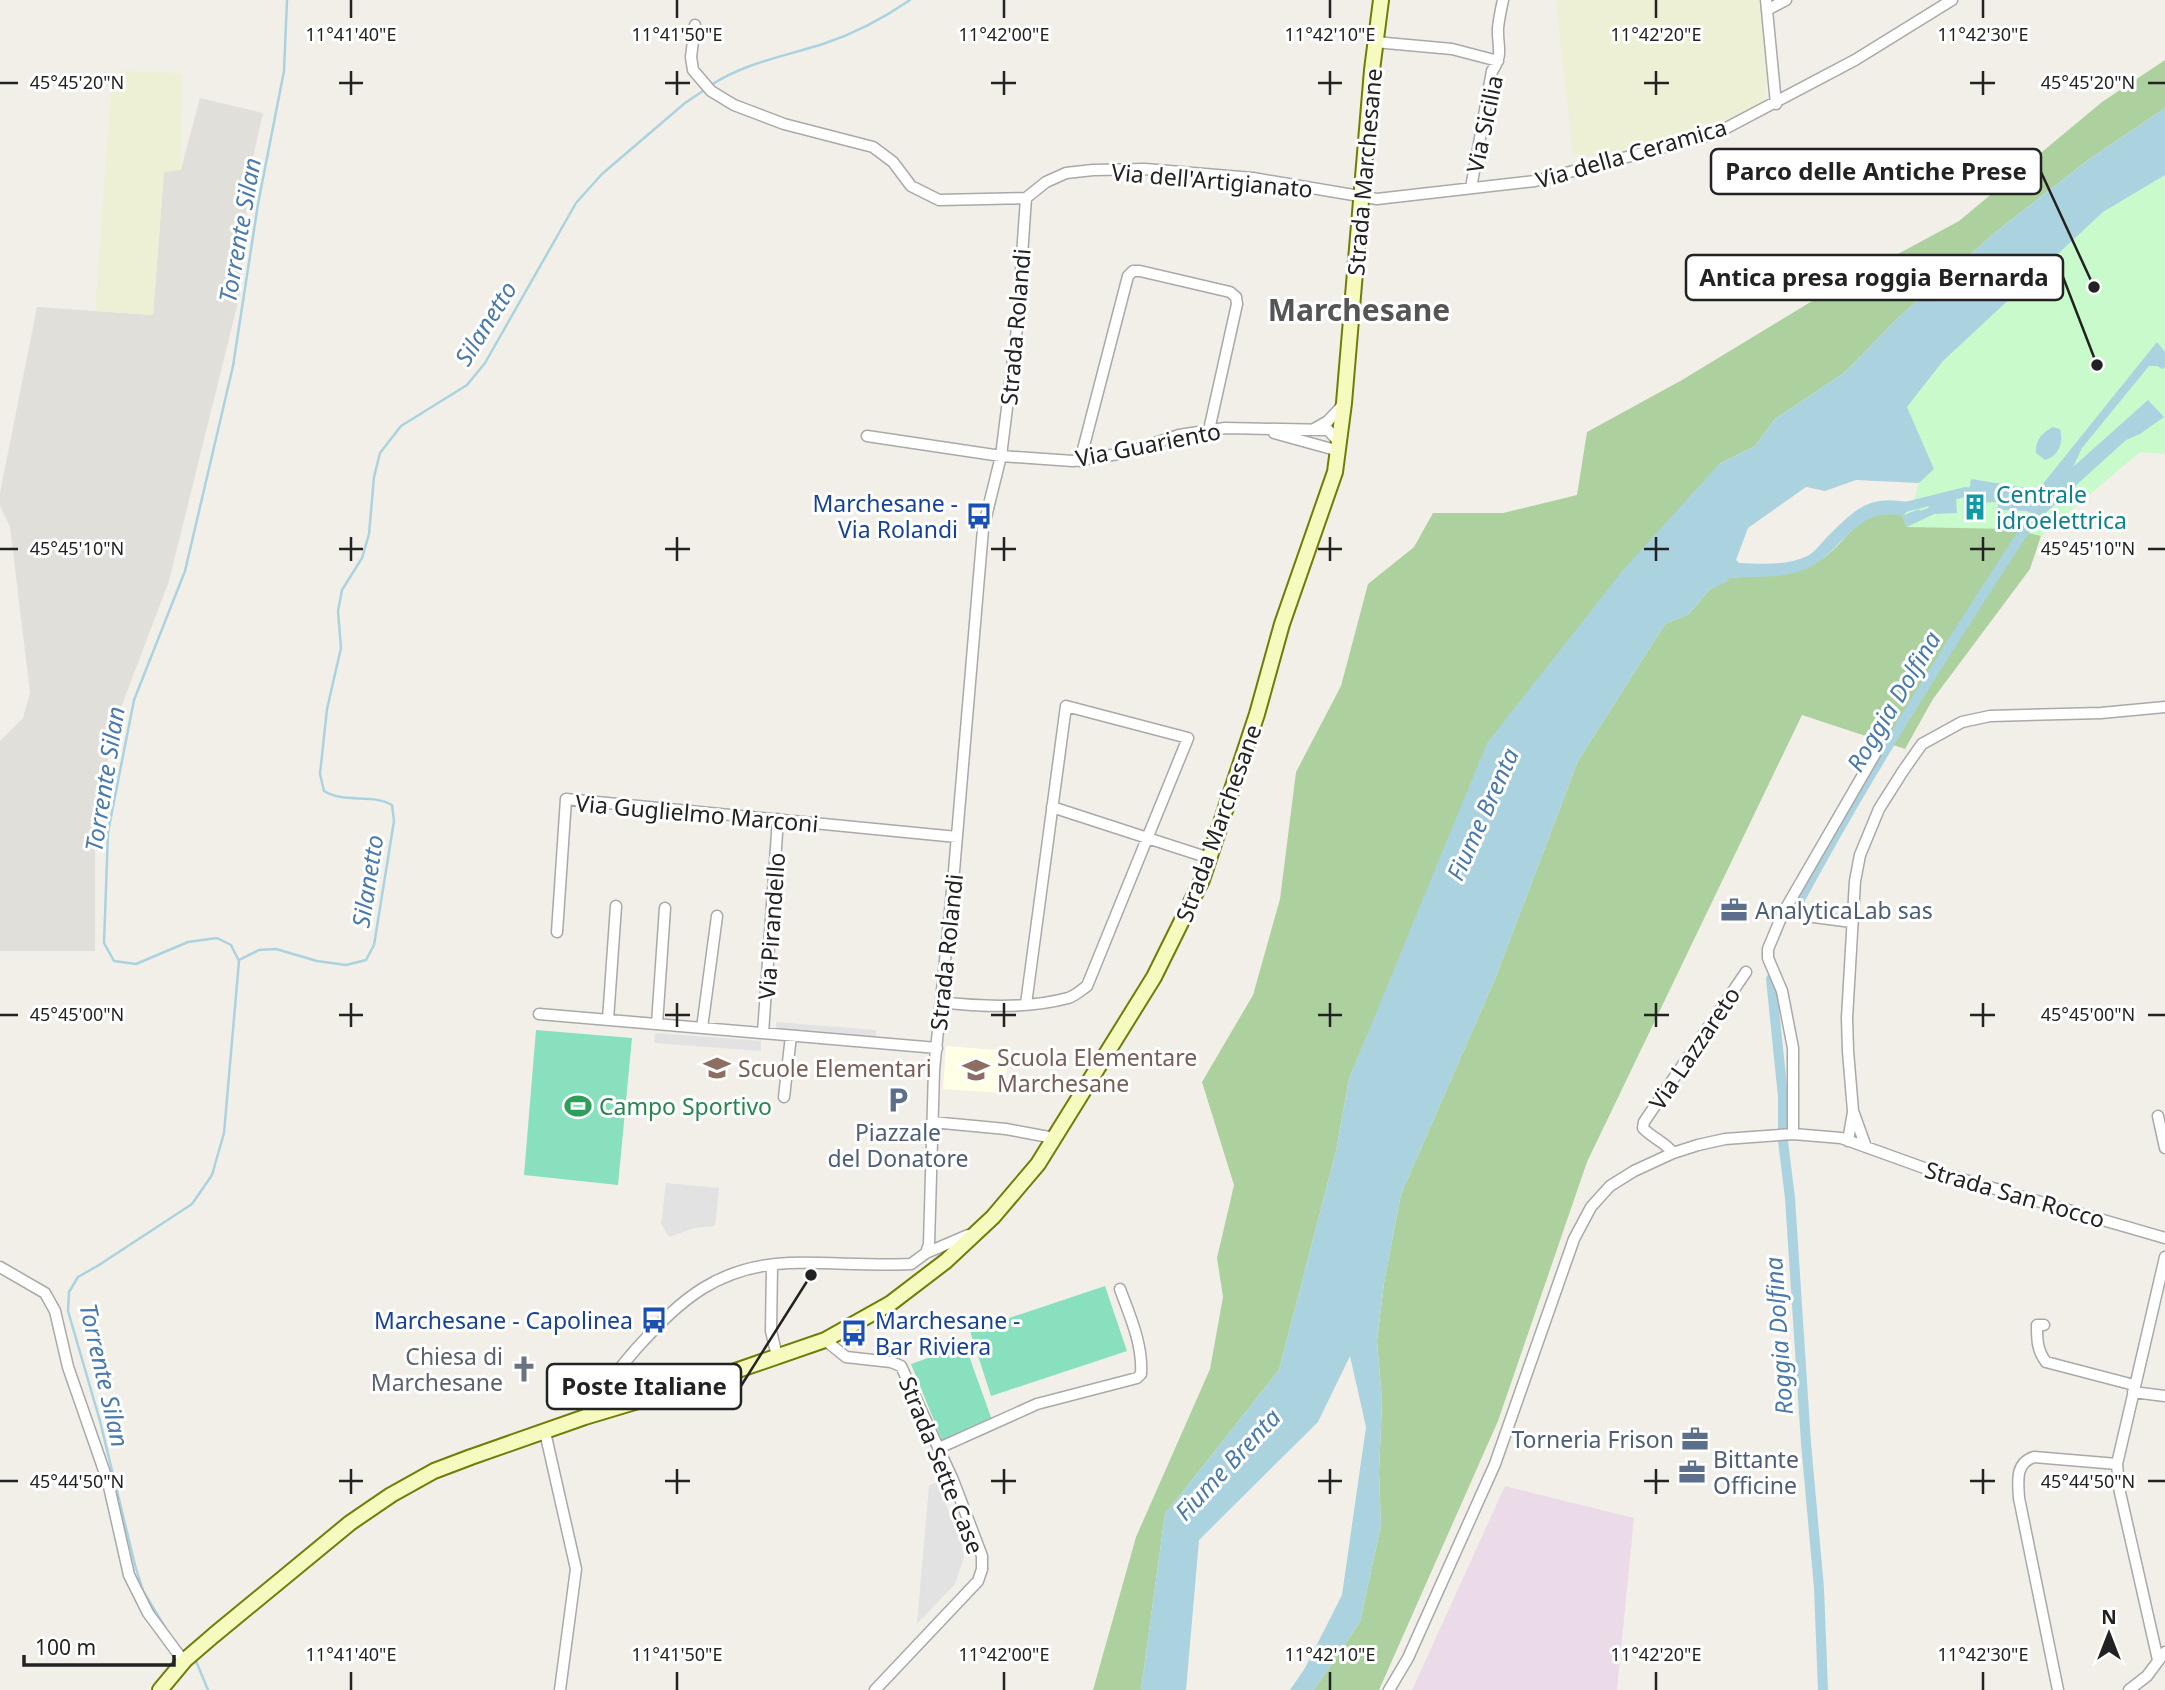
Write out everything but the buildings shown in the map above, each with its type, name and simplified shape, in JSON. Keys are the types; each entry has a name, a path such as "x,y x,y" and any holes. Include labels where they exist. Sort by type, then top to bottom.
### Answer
{"main road":[{"name":"Strada Marchesane","path":"160,1690 185,1660 350,1523 391,1495 434,1471 585,1417 825,1340 891,1303 946,1261 993,1217 1038,1164 1154,977 1181,927 1209,858 1257,714 1282,624 1335,472 1344,403 1375,42 1381,0"}],"street":[{"name":"Via Sicilia","path":"1471,188 1492,71 1498,61 1498,31 1503,0"},
{"path":"1776,104 1766,5 1786,0"},
{"name":"Via della Ceramica","path":"1362,197 1388,198 1535,181 1715,134 1855,60 1952,0"},
{"path":"695,25 691,57 693,69 708,88 734,105 784,124 873,147 893,162 911,186 939,200 1026,198"},
{"name":"Via Sicilia","path":"1375,42 1452,49 1498,61"},
{"name":"Via dell'Artigianato","path":"1026,198 1046,182 1066,173 1145,169 1253,178 1362,197"},
{"name":"Strada Rolandi","path":"926,1253 929,1244 937,1048 984,529 1001,456 1017,328 1026,198"},
{"path":"1080,461 1128,276 1133,271 1230,292 1236,298 1237,304 1209,430"},
{"path":"1310,430 1328,421 1344,403"},
{"name":"Via Guariento","path":"1001,456 1080,461 1125,453 1179,435 1209,430 1254,428 1328,430 1339,447"},
{"name":"Via Guariento","path":"1254,428 1339,447"},
{"path":"867,436 1001,456"},
{"path":"941,1002 982,1007 1026,1004 1071,998 1087,986 1188,738 1066,706 1026,1004"},
{"path":"1866,1147 1853,1111 1849,1076 1847,1018 1855,881 1860,855 1879,809 1922,744 1962,722 1990,716 2101,713 2165,707"},
{"path":"1790,1134 1793,1048 1782,991 1768,958 1768,949 1783,913 1875,754"},
{"name":"Via Guglielmo Marconi","path":"557,932 566,799 957,837"},
{"path":"1052,807 1209,858"},
{"name":"Via Pirandello","path":"763,1033 778,819"},
{"path":"608,1020 616,906"},
{"path":"657,1024 665,908"},
{"path":"1783,913 1852,922"},
{"path":"702,1028 718,916"},
{"name":"Via Lazzareto","path":"1673,1153 1643,1128 1644,1122 1746,972"},
{"path":"538,1014 937,1048"},
{"path":"785,1097 791,1036"},
{"path":"1848,1141 1853,1111"},
{"path":"2158,1116 2165,1148"},
{"path":"932,1122 1006,1129 1054,1138"},
{"name":"Strada San Rocco","path":"1390,1690 1408,1658 1495,1464 1574,1239 1591,1206 1610,1186 1634,1171 1673,1153 1725,1139 1790,1134 1848,1141 1927,1170 2165,1238"},
{"path":"585,1417 624,1363 684,1300 713,1281 740,1271 787,1263 911,1264 926,1253 978,1231"},
{"path":"2129,1690 2147,1676 2162,1656 2119,1488 2117,1464 2165,1257"},
{"path":"772,1265 771,1331 777,1356"},
{"path":"0,1267 45,1293 55,1311 68,1367 108,1482 129,1575 148,1613 185,1660"},
{"path":"939,1448 1037,1404 1137,1378 1141,1374 1142,1364 1135,1329 1120,1289"},
{"path":"2044,1325 2037,1325 2037,1342 2039,1353 2046,1362 2165,1396"},
{"name":"Strada Sette Case","path":"825,1340 846,1357 891,1362 901,1366 939,1448 982,1556 978,1581 875,1690"},
{"path":"545,1432 576,1569 560,1690"},
{"path":"2058,1690 2019,1498 2020,1468 2025,1460 2034,1457 2117,1464"}],"shaded area":[{"path":"1558,0 1759,0 1768,76 1762,106 1721,128 1643,147 1588,156 1573,155 1556,4"},
{"path":"123,71 182,73 181,170 164,172 153,315 95,311 112,75"},
{"path":"200,98 263,113 250,171 240,294 169,581 114,726 95,828 95,951 0,951 0,741 23,718 30,693 10,527 0,506 0,493 37,307 153,315 164,171 181,169"},
{"path":"776,1022 876,1030 876,1040 776,1030"},
{"path":"655,1033 761,1041 761,1051 654,1043"},
{"name":"Scuola Elementare Marchesane","path":"946,1046 1008,1051 1005,1093 943,1089"},
{"path":"666,1183 719,1188 715,1226 695,1228 669,1237 661,1224"},
{"path":"936,1483 959,1533 964,1557 955,1584 917,1624 929,1485"},
{"path":"1505,1486 1634,1518 1617,1690 1412,1690"}],"green space":[{"path":"2165,60 2165,108 2088,160 1998,230 1900,316 1844,373 1775,419 1755,446 1719,464 1413,927 1349,1079 1336,1151 1279,1370 1165,1514 1141,1690 1093,1690 1136,1537 1210,1369 1223,1297 1217,1258 1234,1185 1202,1082 1253,995 1280,899 1296,772 1341,686 1368,584 1414,547 1433,513 1503,513 1577,495 1587,432 1682,380 1822,295 1959,221 2102,102"},
{"path":"2165,175 2165,454 2140,452 2041,536 2011,529 1907,527 1902,516 1913,503 1919,483 1934,469 1907,407 1943,361 2103,212"},
{"path":"1889,513 2044,533 2030,569 1933,699 1905,749 1802,715 1587,1162 1498,1421 1379,1690 1314,1690 1360,1622 1381,1525 1379,1473 1382,1400 1377,1341 1384,1283 1401,1194 1495,979 1578,761 1665,624 1689,614 1709,590 1729,578 1775,575 1808,566 1829,554 1866,520"},
{"name":"Campo Sportivo","path":"536,1030 632,1038 618,1185 524,1175"},
{"path":"1105,1286 1127,1351 991,1396 970,1331"},
{"path":"965,1345 992,1420 942,1440 911,1364"}],"water":[{"name":"Fiume Brenta","path":"2165,108 2165,175 2103,212 1943,361 1907,407 1934,469 1919,483 1856,480 1825,491 1806,487 1748,528 1736,560 1739,563 1766,564 1801,559 1814,551 1856,510 1875,502 1885,500 1913,503 1904,515 1928,508 1937,496 1956,497 1957,513 1934,514 1907,527 1902,516 1872,518 1850,532 1830,552 1806,569 1778,576 1729,578 1709,590 1689,614 1665,624 1578,761 1495,979 1401,1194 1384,1283 1377,1341 1382,1400 1379,1473 1381,1525 1360,1622 1314,1690 1290,1690 1305,1668 1342,1595 1366,1427 1350,1356 1318,1422 1199,1540 1186,1690 1141,1690 1165,1514 1279,1370 1336,1151 1349,1079 1487,743 1624,569 1719,464 1755,446 1775,419 1844,373 1900,316 1998,230 2088,160"},
{"path":"2157,342 2165,352 2165,367 2162,369 2149,366 2082,448 2073,467 2148,400 2164,417 2140,434 2126,440 2041,517 2026,511 1998,510 1998,502 1964,503 1971,479 2038,490"},
{"path":"2053,427 2060,429 2061,443 2057,452 2045,460 2036,453 2037,445 2043,434"}],"waterway":[{"name":"Torrente Silan","path":"165,1627 143,1591 135,1565 100,1421 68,1311 69,1292 78,1277 192,1204 212,1175 224,1133 239,961 231,945 217,938 188,942 136,964 114,961 104,943 108,832 134,700 185,571 233,366 258,204 284,71 287,0"},
{"name":"Silanetto","path":"711,85 751,66 846,35 910,0"},
{"name":"Silanetto","path":"239,960 259,950 276,949 317,961 346,965 366,960 374,945 394,821 392,805 384,801 332,795 324,791 320,774 327,709 341,648 338,611 342,590 362,558 369,534 374,477 380,453 401,426 467,385 485,363 576,203 602,174 685,103 706,89"},
{"path":"1897,509 1965,492 1980,495"},
{"name":"Roggia Dolfina","path":"1796,907 1851,808 1970,614 2032,519"},
{"name":"Roggia Dolfina","path":"1771,979 1783,1097 1783,1141 1790,1198 1806,1443 1819,1588 1823,1690"},
{"path":"196,1661 208,1690"}],"place":[{"name":"Parco delle Antiche Prese","path":"2094,287"},
{"name":"Antica presa roggia Bernarda","path":"2097,365"},
{"name":"Centrale idroelettrica","path":"1975,507"},
{"name":"Marchesane - Via Rolandi","path":"979,516"},
{"name":"AnalyticaLab sas","path":"1734,910"},
{"name":"Scuole Elementari","path":"717,1068"},
{"name":"Scuola Elementare Marchesane","path":"976,1070"},
{"name":"Piazzale del Donatore","path":"898,1100"},
{"name":"Campo Sportivo","path":"578,1106"},
{"name":"Poste Italiane","path":"811,1275"},
{"name":"Marchesane - Capolinea","path":"654,1320"},
{"name":"Marchesane - Bar Riviera","path":"854,1333"},
{"name":"Chiesa di Marchesane","path":"524,1369"},
{"name":"Torneria Frison","path":"1695,1439"},
{"name":"Bittante Officine","path":"1692,1472"}],"district":[{"name":"Marchesane","path":"1359,309"}]}
